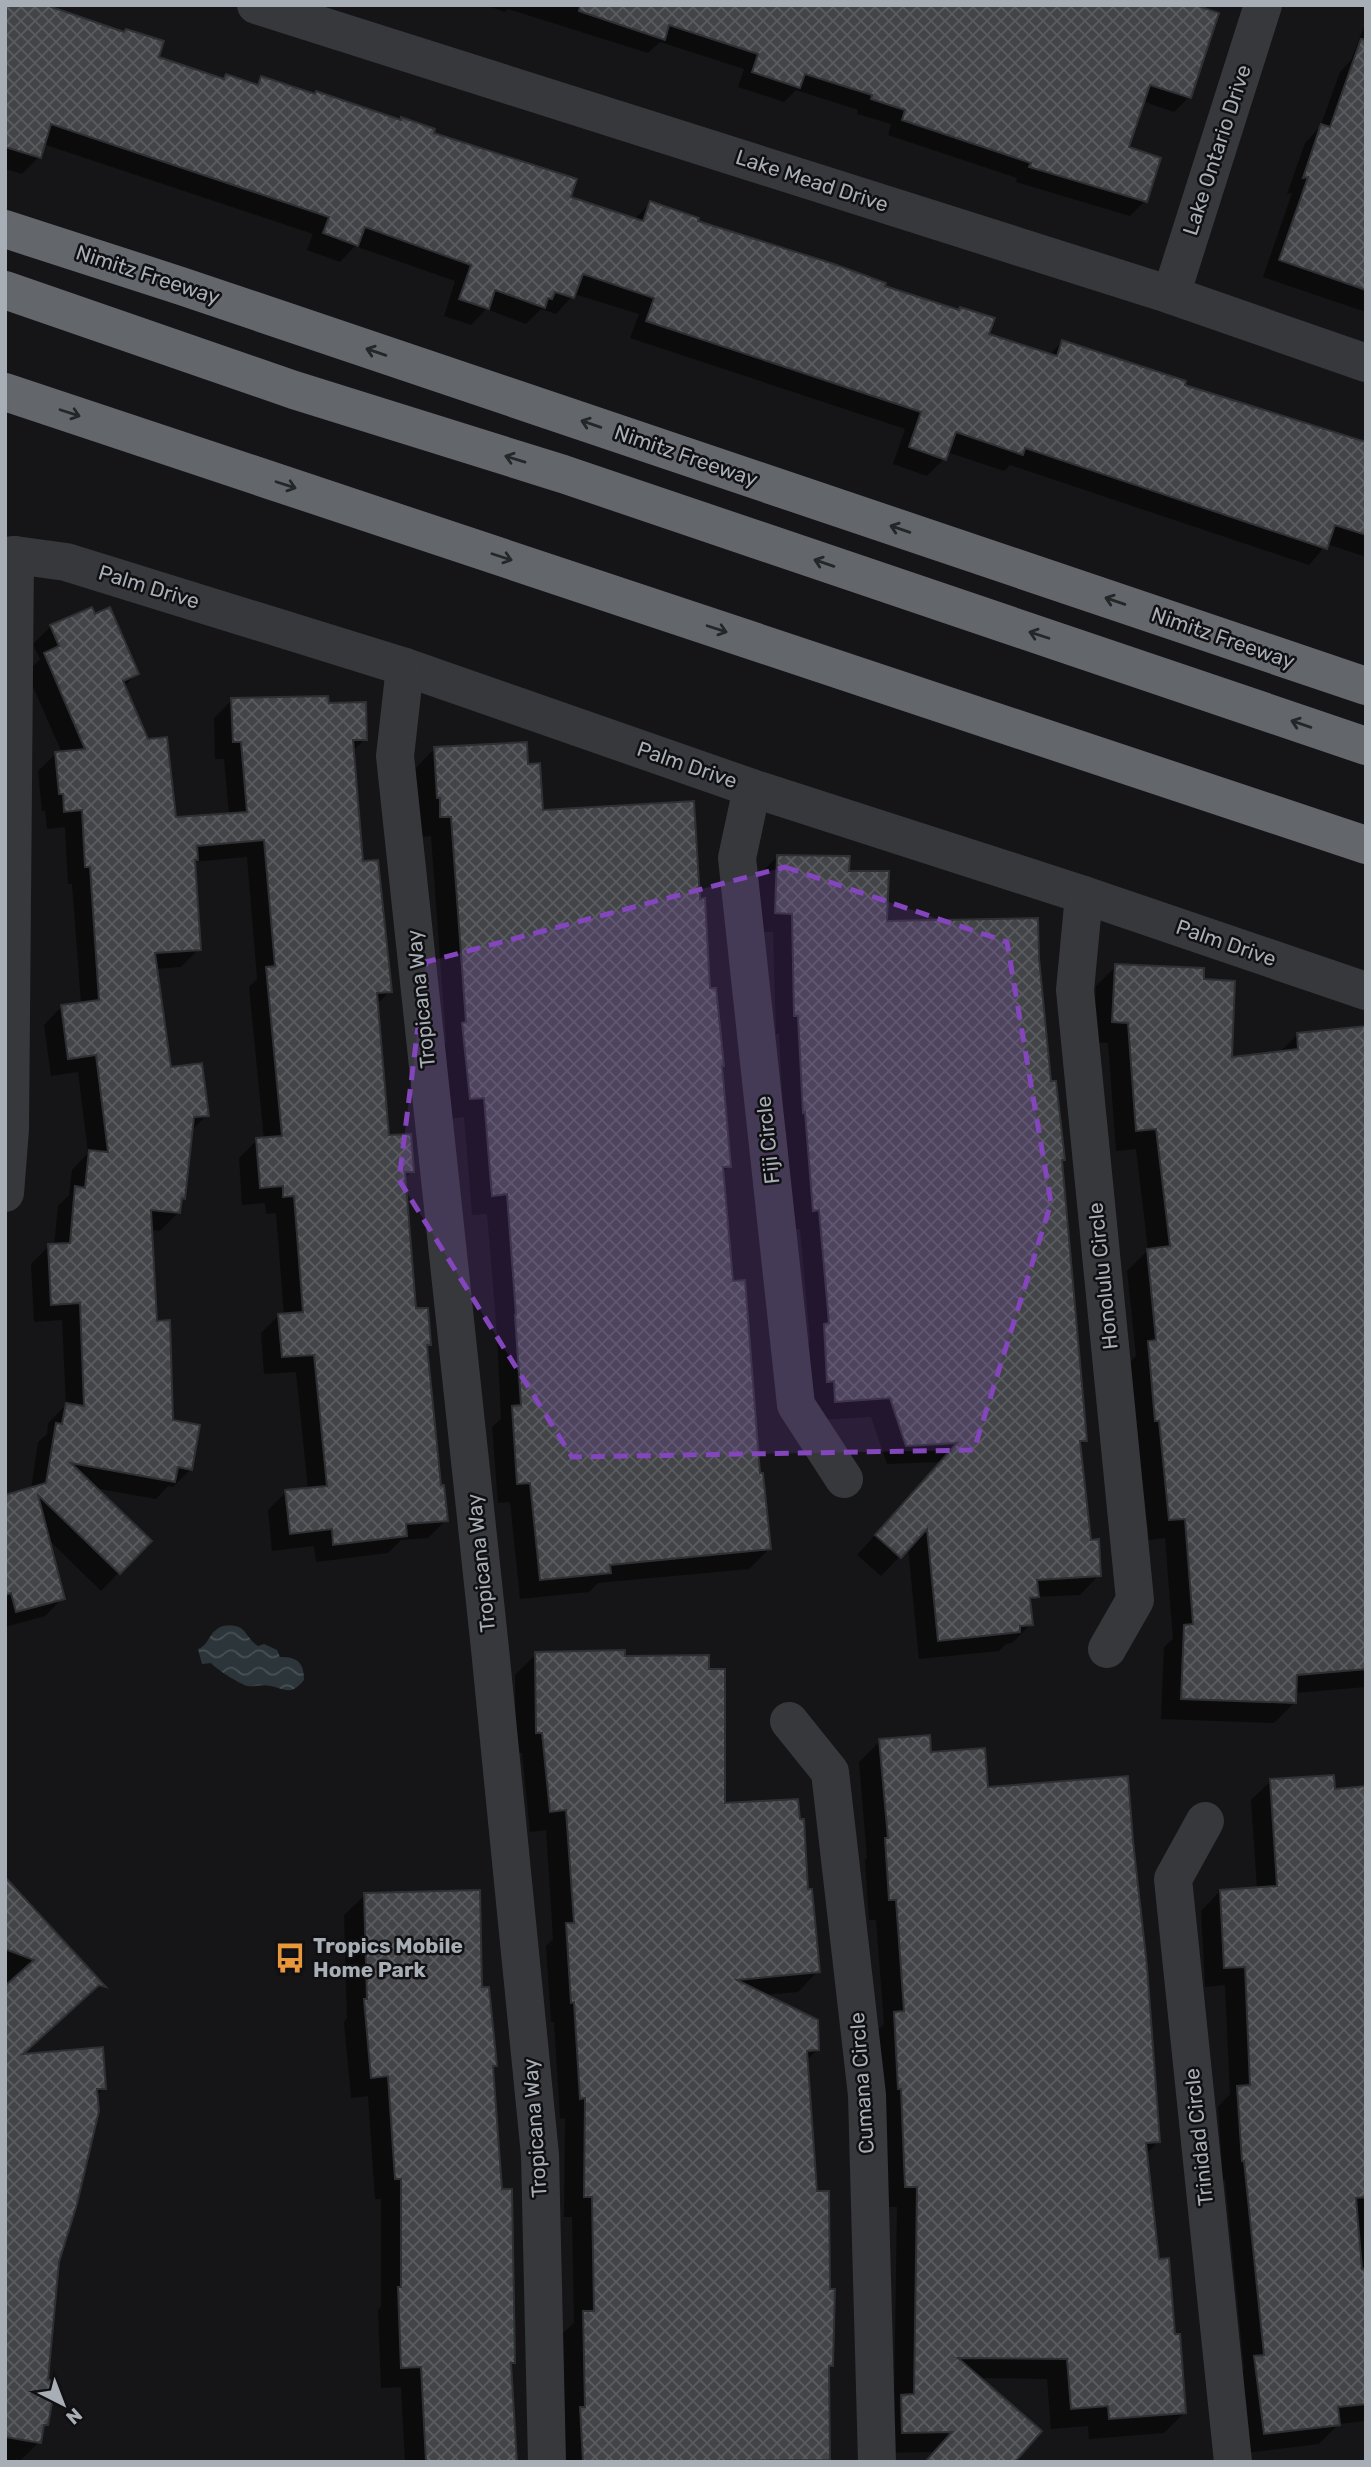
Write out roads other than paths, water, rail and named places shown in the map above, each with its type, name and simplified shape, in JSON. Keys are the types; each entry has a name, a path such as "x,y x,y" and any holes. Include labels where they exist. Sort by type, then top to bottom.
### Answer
{"highway":[{"name":"Nimitz Freeway","path":"5,229 1366,686"},
{"path":"5,290 294,390 563,474 1366,746"},
{"path":"5,392 1366,845"}],"street":[{"name":"Lake Mead Drive","path":"256,5 1171,295 1366,363"},
{"name":"Lake Ontario Drive","path":"1171,295 1263,5"},
{"name":"Palm Drive","path":"10,556 66,562 405,667 752,788 1084,895 1366,991"},
{"path":"5,1193 10,1129 10,556"},
{"name":"Tropicana Way","path":"405,667 395,756 540,2155 547,2462"},
{"name":"Fiji Circle","path":"752,788 737,858 796,1405 845,1479"},
{"name":"Honolulu Circle","path":"1084,895 1075,990 1135,1600 1107,1649"},
{"name":"Cumana Circle","path":"789,1721 830,1772 867,2095 877,2462"},
{"name":"Trinidad Circle","path":"1205,1821 1173,1879 1233,2462"}],"water":[{"path":"223,1626 237,1626 258,1646 264,1644 277,1650 280,1657 298,1662 303,1669 304,1680 292,1690 267,1685 248,1686 211,1663 202,1664 198,1649 214,1631"}],"place":[{"name":"Tropics Mobile Home Park","path":"290,1958"}]}
